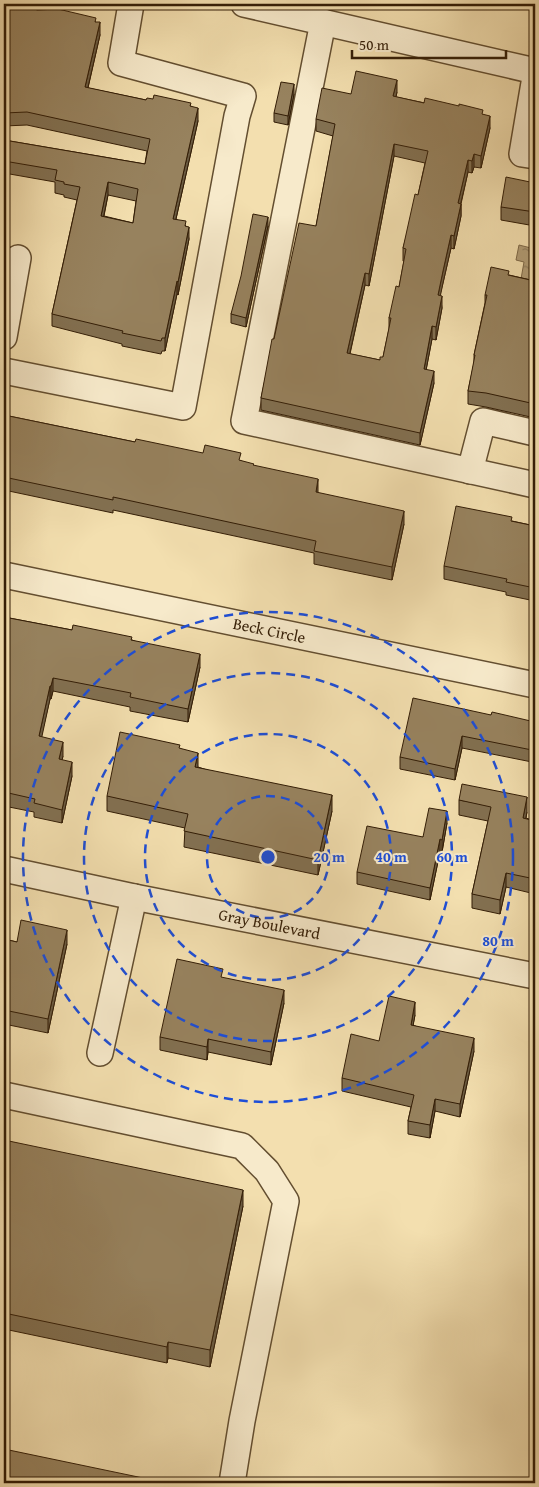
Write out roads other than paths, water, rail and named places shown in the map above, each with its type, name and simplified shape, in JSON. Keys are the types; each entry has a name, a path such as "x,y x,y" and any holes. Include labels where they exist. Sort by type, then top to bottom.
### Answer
{"street":[{"path":"4,371 183,407 237,116 243,96 122,63 131,4"},
{"path":"257,5 535,71"},
{"path":"324,22 244,421 535,485"},
{"path":"535,77 522,154 535,156"},
{"path":"4,337 18,258"},
{"path":"470,471 483,421 535,433"},
{"name":"Beck Circle","path":"4,575 535,685"},
{"name":"Gray Boulevard","path":"4,869 134,897 535,976"},
{"path":"100,1053 134,897"},
{"path":"4,1095 242,1146 266,1172 286,1201 242,1421 232,1483"}],"water":[{"path":"519,245 531,248 530,252 535,253 535,291 521,279 524,262 516,260"}]}
